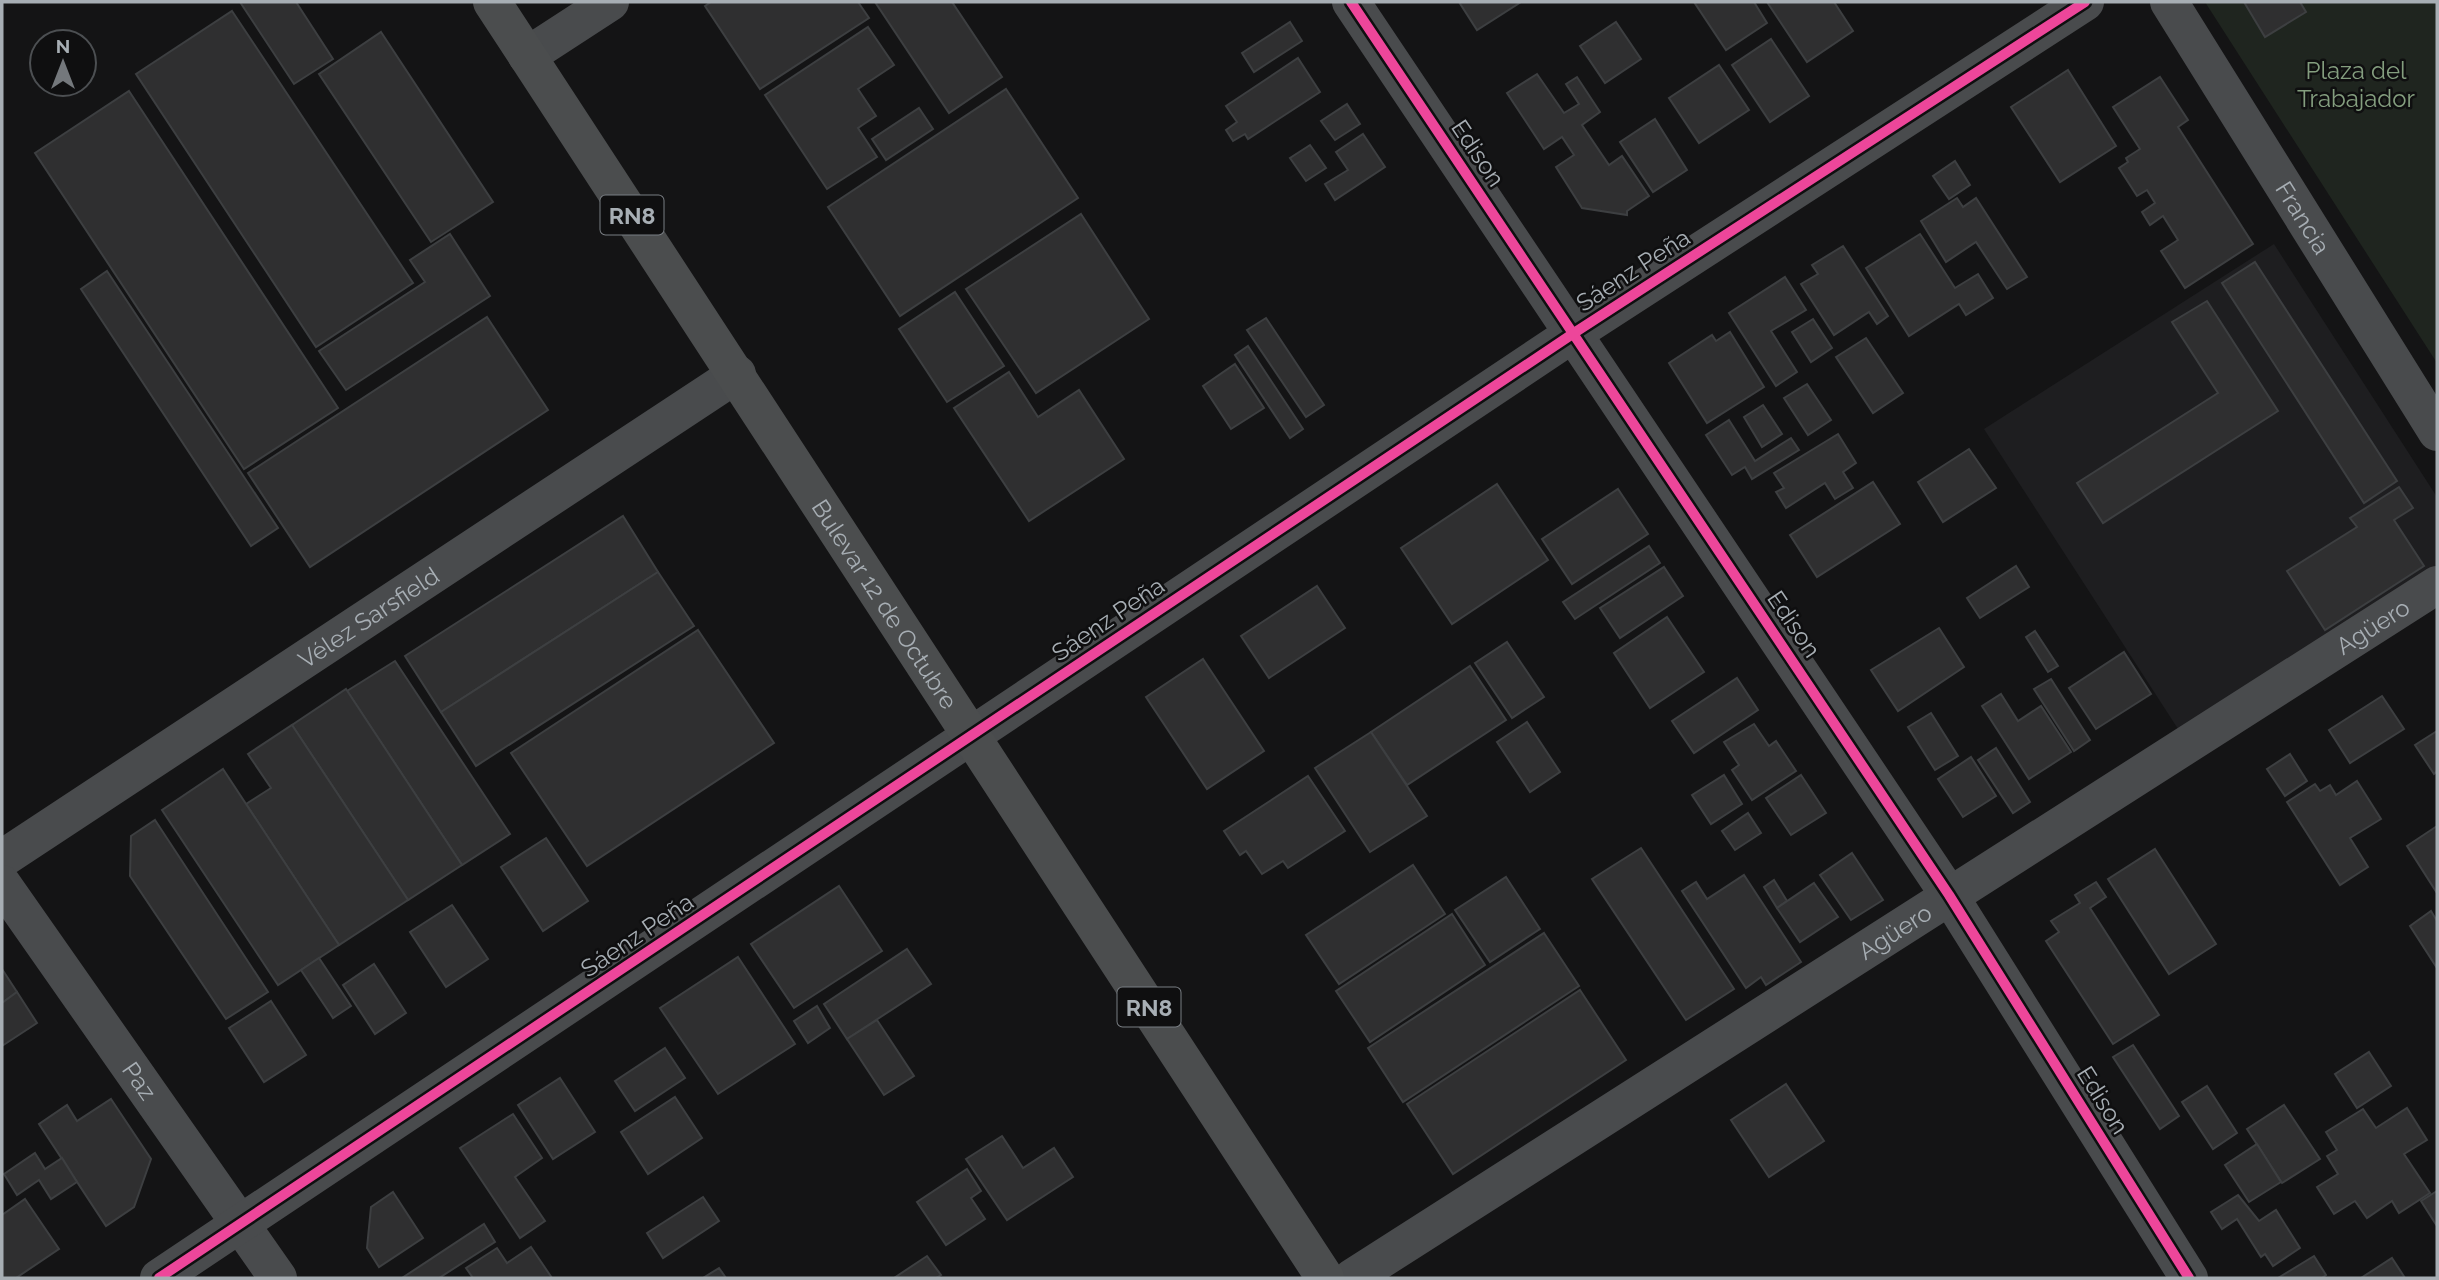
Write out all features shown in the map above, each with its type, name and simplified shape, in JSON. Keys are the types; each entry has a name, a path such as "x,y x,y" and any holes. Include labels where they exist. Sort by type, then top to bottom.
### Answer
{"highway":[{"name":"Bulevar 12 de Octubre","path":"492,2 1325,1278"}],"street":[{"path":"527,56 610,2"},
{"name":"Edison","path":"1351,2 1950,895 2189,1278"},
{"name":"Sáenz Peña","path":"159,1278 1574,334 2085,2"},
{"name":"Francia","path":"2169,2 2437,432"},
{"name":"Vélez Sarsfield","path":"2,859 737,374"},
{"name":"Agüero","path":"1352,1278 2437,585"},
{"name":"Paz","path":"2,884 278,1278"}],"shaded area":[{"path":"2274,244 2437,497 2437,567 2180,732 1984,429"}],"green space":[{"name":"Plaza del Trabajador","path":"2205,2 2437,2 2437,363"}],"building":[{"path":"240,2 296,2 333,59 294,84"},
{"path":"711,2 858,2 869,18 760,89 705,6"},
{"path":"875,2 952,2 1002,77 949,113"},
{"path":"1459,2 1521,2 1477,30"},
{"path":"1694,2 1754,2 1767,23 1726,50"},
{"path":"1767,2 1834,2 1853,31 1807,62"},
{"path":"2244,2 2300,2 2306,12 2265,37"},
{"path":"232,11 413,283 316,347 136,74"},
{"path":"1290,22 1302,41 1254,72 1242,53"},
{"path":"1616,22 1641,59 1605,83 1580,46"},
{"path":"868,27 894,65 858,89 876,116 858,128 877,157 827,189 765,95"},
{"path":"381,32 493,202 431,242 319,74"},
{"path":"1771,39 1809,96 1770,122 1732,65"},
{"path":"1298,58 1320,92 1248,139 1245,134 1233,141 1226,130 1237,122 1226,106"},
{"path":"1719,65 1749,110 1699,143 1669,98"},
{"path":"2068,70 2116,146 2060,182 2011,107"},
{"path":"1537,74 1564,113 1579,104 1566,84 1577,77 1600,112 1582,125 1609,165 1622,156 1649,196 1627,211 1627,215 1582,208 1556,167 1574,155 1562,137 1544,149 1507,93"},
{"path":"2160,77 2188,120 2178,127 2253,244 2185,288 2161,251 2178,240 2163,216 2150,225 2142,212 2155,203 2147,190 2137,196 2119,168 2128,162 2126,158 2140,149 2113,107"},
{"path":"1006,89 1078,198 900,316 828,207"},
{"path":"129,91 338,408 244,469 35,153"},
{"path":"1347,104 1360,124 1335,140 1321,121"},
{"path":"919,108 933,129 886,160 872,139"},
{"path":"1655,119 1687,170 1653,192 1620,142"},
{"path":"1363,134 1385,167 1335,200 1325,184 1348,170 1336,152"},
{"path":"1310,145 1326,168 1306,181 1290,158"},
{"path":"1955,161 1970,185 1949,199 1933,176"},
{"path":"1957,198 1963,207 1976,198 2027,277 2007,289 1976,242 1946,262 1921,221"},
{"path":"1081,214 1149,319 1036,393 966,289"},
{"path":"450,234 490,296 346,390 319,351 425,282 410,260"},
{"path":"1920,234 1955,288 1978,274 1993,298 1966,315 1959,304 1909,336 1866,268"},
{"path":"1843,246 1888,316 1877,324 1869,312 1834,335 1801,284 1818,274 1812,265"},
{"path":"2255,262 2397,481 2364,503 2222,283"},
{"path":"107,271 278,528 251,546 81,289"},
{"path":"1785,277 1806,310 1771,331 1797,372 1776,386 1729,313"},
{"path":"955,292 1004,366 947,402 899,329"},
{"path":"2207,301 2278,411 2103,523 2077,483 2218,393 2172,322"},
{"path":"487,317 548,410 310,567 248,473"},
{"path":"1266,318 1324,405 1306,417 1247,330"},
{"path":"1813,319 1832,348 1811,362 1792,332"},
{"path":"1730,332 1764,387 1707,423 1669,363 1712,335 1716,341"},
{"path":"1866,338 1903,393 1873,413 1836,357"},
{"path":"1248,346 1303,429 1290,438 1235,355"},
{"path":"1235,364 1264,408 1231,429 1203,386"},
{"path":"1009,372 1038,417 1079,390 1124,459 1029,521 954,408"},
{"path":"1807,384 1831,420 1808,435 1784,398"},
{"path":"1763,405 1782,434 1762,447 1744,417"},
{"path":"1729,420 1755,461 1791,438 1799,450 1752,479 1745,467 1732,475 1706,435"},
{"path":"1838,434 1856,463 1843,472 1853,488 1835,499 1825,483 1786,508 1776,492 1784,488 1774,473"},
{"path":"1969,449 1996,488 1943,522 1918,482"},
{"path":"1873,482 1900,524 1817,577 1790,535"},
{"path":"1497,484 1548,560 1452,624 1401,548"},
{"path":"2399,487 2413,508 2394,520 2424,566 2325,630 2287,571 2357,527 2350,518"},
{"path":"1618,489 1648,534 1572,584 1542,539"},
{"path":"623,516 658,572 441,712 405,656"},
{"path":"1649,546 1660,563 1575,619 1563,602"},
{"path":"2016,566 2029,587 1980,618 1967,598"},
{"path":"1664,567 1683,596 1620,638 1600,608"},
{"path":"658,572 694,626 476,766 441,712"},
{"path":"1317,586 1345,628 1269,678 1241,636"},
{"path":"1667,617 1704,672 1650,708 1614,653"},
{"path":"1939,628 1964,667 1898,711 1871,670"},
{"path":"698,630 774,743 587,866 511,753"},
{"path":"2035,631 2058,666 2048,672 2026,637"},
{"path":"1507,642 1544,697 1512,718 1475,663"},
{"path":"2124,652 2151,694 2096,729 2069,688"},
{"path":"1203,659 1264,751 1207,789 1146,697"},
{"path":"395,661 510,834 462,865 347,691"},
{"path":"1470,666 1506,720 1407,785 1371,732"},
{"path":"1737,678 1758,710 1694,753 1672,721"},
{"path":"2051,679 2090,740 2074,751 2034,689"},
{"path":"346,689 462,865 408,900 292,725"},
{"path":"2001,694 2018,721 2041,706 2071,752 2029,779 1982,706"},
{"path":"2382,696 2404,729 2350,763 2329,730"},
{"path":"1931,713 1958,756 1935,770 1908,727"},
{"path":"1527,722 1560,772 1530,792 1497,742"},
{"path":"1754,724 1769,746 1776,741 1796,771 1752,800 1732,770 1739,765 1724,742"},
{"path":"292,725 408,900 339,945 246,804 271,788 248,754"},
{"path":"2437,731 2437,771 2434,774 2415,745"},
{"path":"1371,732 1427,816 1370,852 1315,768"},
{"path":"1996,748 2030,802 2013,813 1978,760"},
{"path":"2290,754 2307,781 2285,796 2267,769"},
{"path":"1971,757 1996,796 1963,817 1938,779"},
{"path":"223,769 339,945 278,985 162,810"},
{"path":"1724,775 1742,804 1711,824 1692,795"},
{"path":"1801,775 1826,813 1791,835 1766,798"},
{"path":"1308,776 1345,831 1288,868 1283,861 1262,874 1246,851 1240,855 1224,831"},
{"path":"2357,781 2381,819 2350,838 2368,867 2340,885 2287,802 2315,784 2320,791 2330,785 2336,795"},
{"path":"1748,813 1761,833 1735,850 1722,831"},
{"path":"155,820 268,992 226,1019 130,876 131,836"},
{"path":"2437,826 2437,893 2407,846"},
{"path":"546,838 588,901 543,931 501,867"},
{"path":"1641,848 1734,989 1686,1020 1592,879"},
{"path":"2155,849 2216,944 2169,974 2108,879"},
{"path":"1852,853 1883,900 1851,920 1820,875"},
{"path":"1413,865 1445,914 1339,984 1306,935"},
{"path":"1744,875 1801,962 1766,985 1761,977 1746,988 1682,891 1696,882 1707,899"},
{"path":"1506,877 1540,929 1490,962 1455,910"},
{"path":"1774,880 1787,901 1777,908 1764,887"},
{"path":"2096,882 2106,897 2090,908 2159,1015 2113,1044 2046,941 2059,932 2051,921 2080,903 2075,895"},
{"path":"1814,883 1838,917 1800,942 1777,908"},
{"path":"839,886 882,951 794,1008 751,944"},
{"path":"452,905 488,959 446,987 410,932"},
{"path":"2431,911 2437,921 2437,968 2410,926"},
{"path":"1452,914 1485,965 1370,1042 1336,991"},
{"path":"1544,933 1579,986 1403,1102 1368,1048"},
{"path":"907,949 931,984 847,1039 824,1004"},
{"path":"738,957 795,1044 718,1094 660,1008"},
{"path":"319,958 351,1006 333,1018 301,970"},
{"path":"374,964 406,1013 375,1034 343,985"},
{"path":"2,969 17,992 2,1003"},
{"path":"1580,990 1626,1060 1453,1174 1407,1104"},
{"path":"17,992 37,1023 2,1046 2,1003"},
{"path":"271,1001 306,1055 264,1082 229,1028"},
{"path":"817,1006 830,1028 808,1043 794,1021"},
{"path":"877,1020 914,1076 884,1095 847,1039"},
{"path":"2133,1045 2179,1116 2160,1129 2113,1057"},
{"path":"665,1048 685,1078 635,1111 615,1081"},
{"path":"2369,1052 2391,1086 2357,1108 2335,1074"},
{"path":"560,1078 595,1132 553,1159 518,1105"},
{"path":"1786,1084 1824,1141 1769,1177 1731,1120"},
{"path":"2207,1086 2237,1133 2213,1149 2182,1102"},
{"path":"675,1097 702,1138 648,1174 621,1132"},
{"path":"111,1099 151,1159 134,1207 106,1226 39,1124 67,1105 77,1121"},
{"path":"2284,1105 2320,1159 2282,1183 2247,1129"},
{"path":"2407,1108 2427,1140 2404,1154 2430,1193 2399,1213 2392,1201 2367,1218 2355,1201 2334,1214 2317,1187 2338,1174 2327,1156 2337,1150 2326,1132 2363,1109 2376,1128"},
{"path":"513,1114 542,1158 515,1177 545,1221 520,1238 460,1148"},
{"path":"1002,1136 1023,1168 1054,1148 1073,1177 1007,1220 966,1159"},
{"path":"2257,1144 2281,1182 2249,1202 2225,1165"},
{"path":"35,1153 45,1169 62,1158 77,1182 51,1199 39,1180 17,1195 4,1174"},
{"path":"967,1169 981,1191 971,1198 985,1219 946,1245 917,1202"},
{"path":"2437,1191 2437,1226 2421,1201"},
{"path":"393,1192 423,1238 379,1267 367,1248 371,1207"},
{"path":"2238,1195 2259,1221 2276,1210 2300,1248 2273,1266 2265,1254 2261,1257 2237,1219 2222,1229 2211,1212"},
{"path":"703,1197 719,1221 663,1258 647,1233"},
{"path":"25,1199 59,1249 16,1278 2,1278 2,1215"},
{"path":"484,1224 495,1242 439,1278 402,1278"},
{"path":"531,1247 552,1278 473,1278 466,1268 497,1248 507,1263"},
{"path":"927,1256 941,1275 936,1278 894,1278"},
{"path":"2314,1256 2326,1275 2322,1278 2278,1278"},
{"path":"2392,1258 2405,1278 2361,1278"},
{"path":"719,1268 726,1278 703,1278"}],"cycle path":[{"path":"1351,2 1949,895 2189,1278"},
{"path":"159,1278 1574,333 2085,2"}]}
